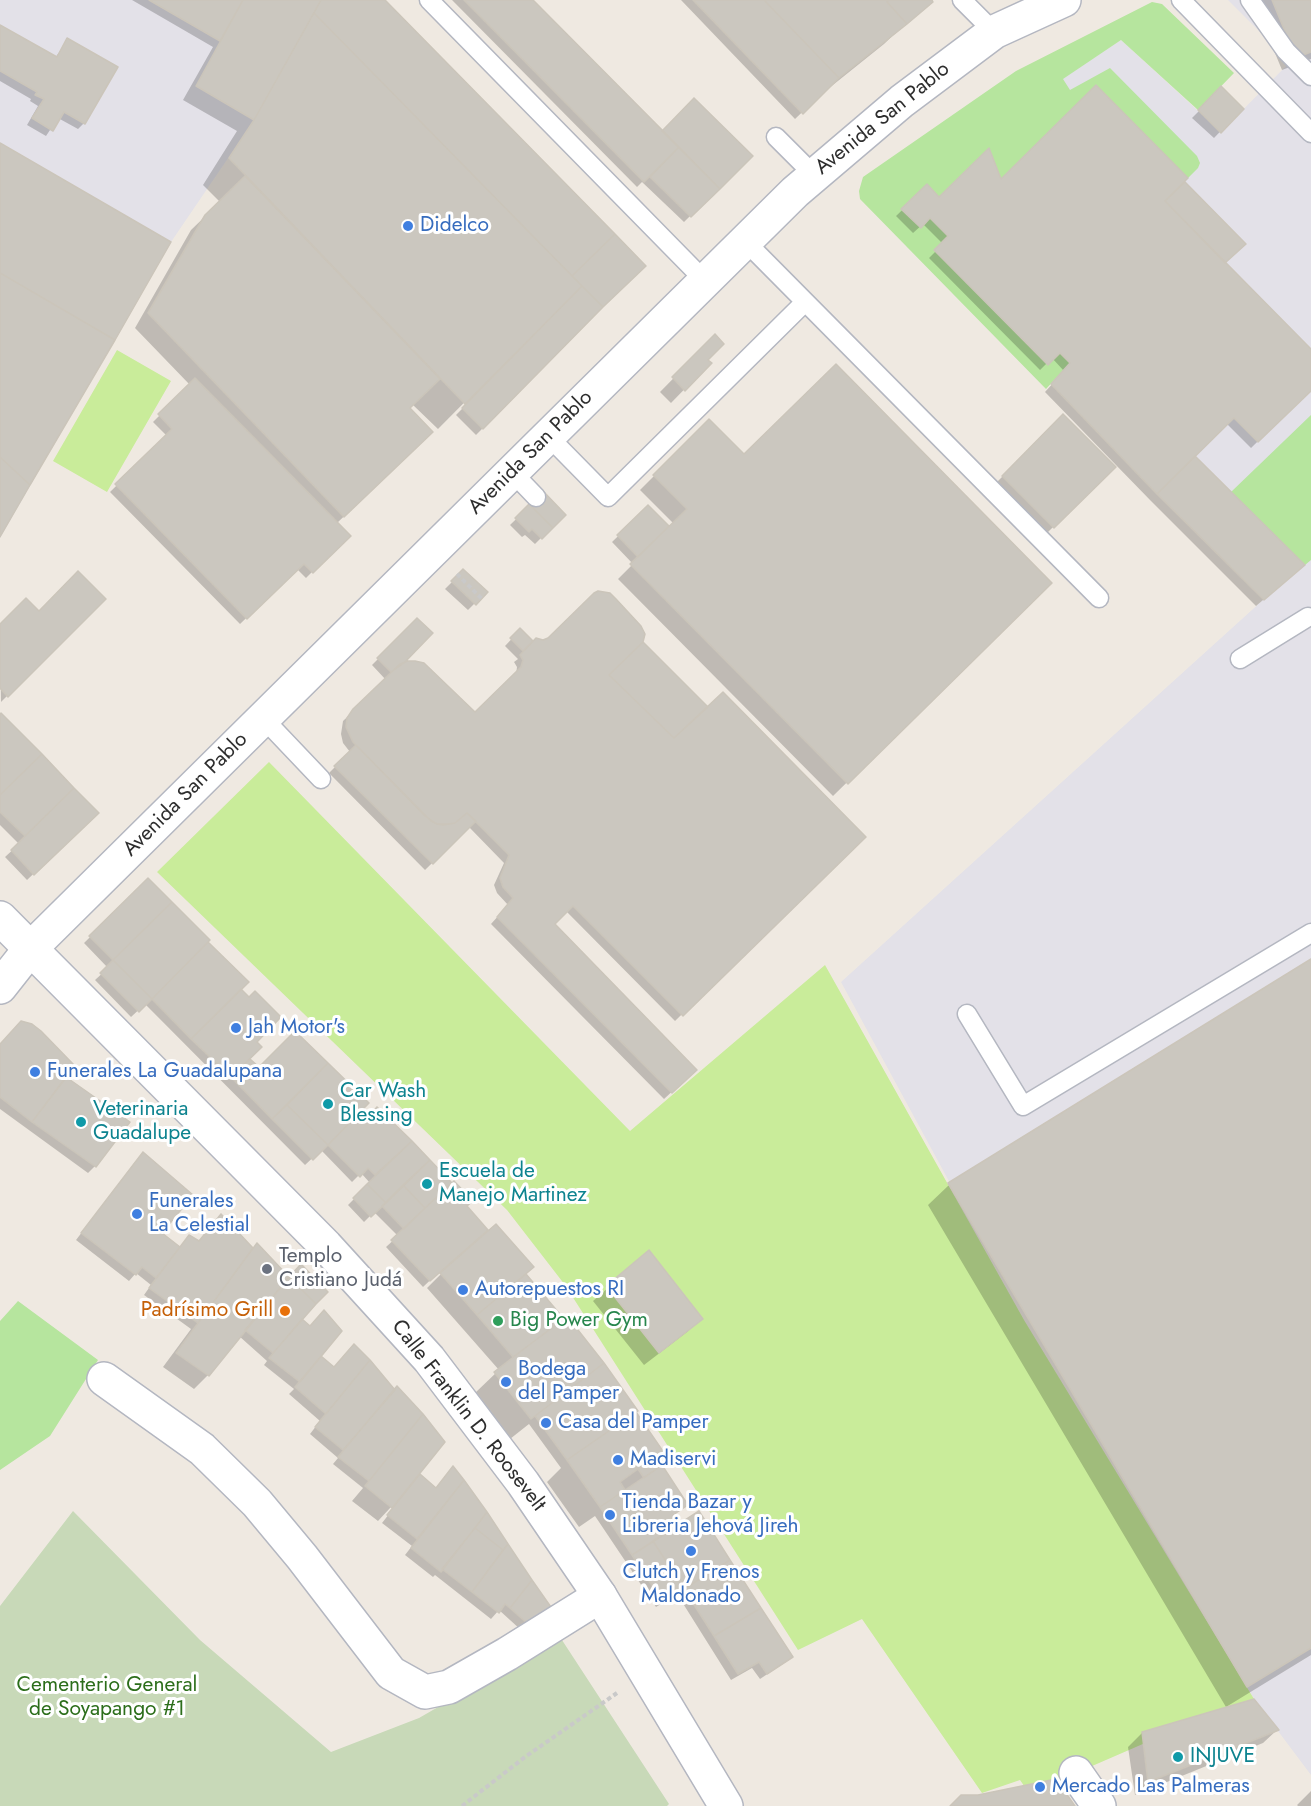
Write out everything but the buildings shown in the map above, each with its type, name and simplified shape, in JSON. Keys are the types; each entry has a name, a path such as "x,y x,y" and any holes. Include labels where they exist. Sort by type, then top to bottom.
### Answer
{"street":[{"name":"Avenida San Pablo","path":"0,987 30,949 814,175 902,101 994,33 1064,0"},
{"name":"Calle Franklin D. Roosevelt","path":"0,918 326,1246 429,1359 522,1483 600,1596 726,1806"},
{"path":"104,1379 202,1449 257,1503 392,1673 425,1692 449,1687 600,1596"},
{"path":"1076,1773 1099,1806"}],"lane":[{"path":"429,0 705,281"},
{"path":"962,0 994,33"},
{"path":"1181,0 1311,134"},
{"path":"1250,0 1286,51 1311,76"},
{"path":"776,137 814,175"},
{"path":"745,241 1099,598"},
{"path":"548,436 608,496 805,302"},
{"path":"513,472 536,497"},
{"path":"1240,659 1308,617"},
{"path":"263,718 321,779"},
{"path":"967,1014 1023,1106 1311,933"}],"path":[{"path":"450,568 482,599"},
{"path":"462,1806 525,1757 617,1693"}],"shaded area":[{"path":"0,0 321,0 254,120 171,242 0,538"},
{"path":"1228,0 1311,0 1311,1775 1254,1699 957,1196 841,982 1263,600 1051,384 1056,378 879,199 1121,40 1221,132 1290,62"}],"green space":[{"path":"1152,2 1162,4 1234,73 1198,110 1121,40 1063,79 1070,90 1110,68 1197,156 1200,163 1198,168 1188,178 1096,86 1001,179 988,149 939,197 927,184 902,208 921,228 930,218 1070,363 1046,389 860,199 859,191 863,177 1016,71"},
{"path":"117,350 171,381 107,492 53,461"},
{"path":"1311,415 1311,560 1305,565 1231,492"},
{"path":"269,762 630,1131 825,965 1024,1320 1254,1699 1212,1714 1076,1773 1056,1779 1029,1793 1020,1780 982,1793 862,1619 798,1650 565,1285 507,1210 157,872"},
{"path":"18,1301 98,1360 50,1436 0,1470 0,1321"},
{"name":"Cementerio General de Soyapango #1","path":"73,1511 200,1640 331,1752 419,1718 560,1637 669,1804 667,1806 0,1806 0,1606"}],"place":[{"name":"Didelco","path":"408,226"},
{"name":"Jah Motor's","path":"236,1028"},
{"name":"Funerales La Guadalupana","path":"35,1072"},
{"name":"Car Wash Blessing","path":"328,1104"},
{"name":"Veterinaria Guadalupe","path":"81,1122"},
{"name":"Escuela de Manejo Martinez","path":"427,1184"},
{"name":"Funerales La Celestial","path":"137,1214"},
{"name":"Templo Cristiano Judá","path":"267,1269"},
{"name":"Autorepuestos RI","path":"463,1290"},
{"name":"Padrísimo Grill","path":"285,1311"},
{"name":"Big Power Gym","path":"498,1321"},
{"name":"Bodega del Pamper","path":"506,1382"},
{"name":"Casa del Pamper","path":"546,1423"},
{"name":"Madiservi","path":"618,1460"},
{"name":"Tienda Bazar y Libreria Jehová Jireh","path":"610,1515"},
{"name":"Clutch y Frenos Maldonado","path":"691,1551"},
{"name":"INJUVE","path":"1178,1757"},
{"name":"Mercado Las Palmeras","path":"1040,1787"}]}
